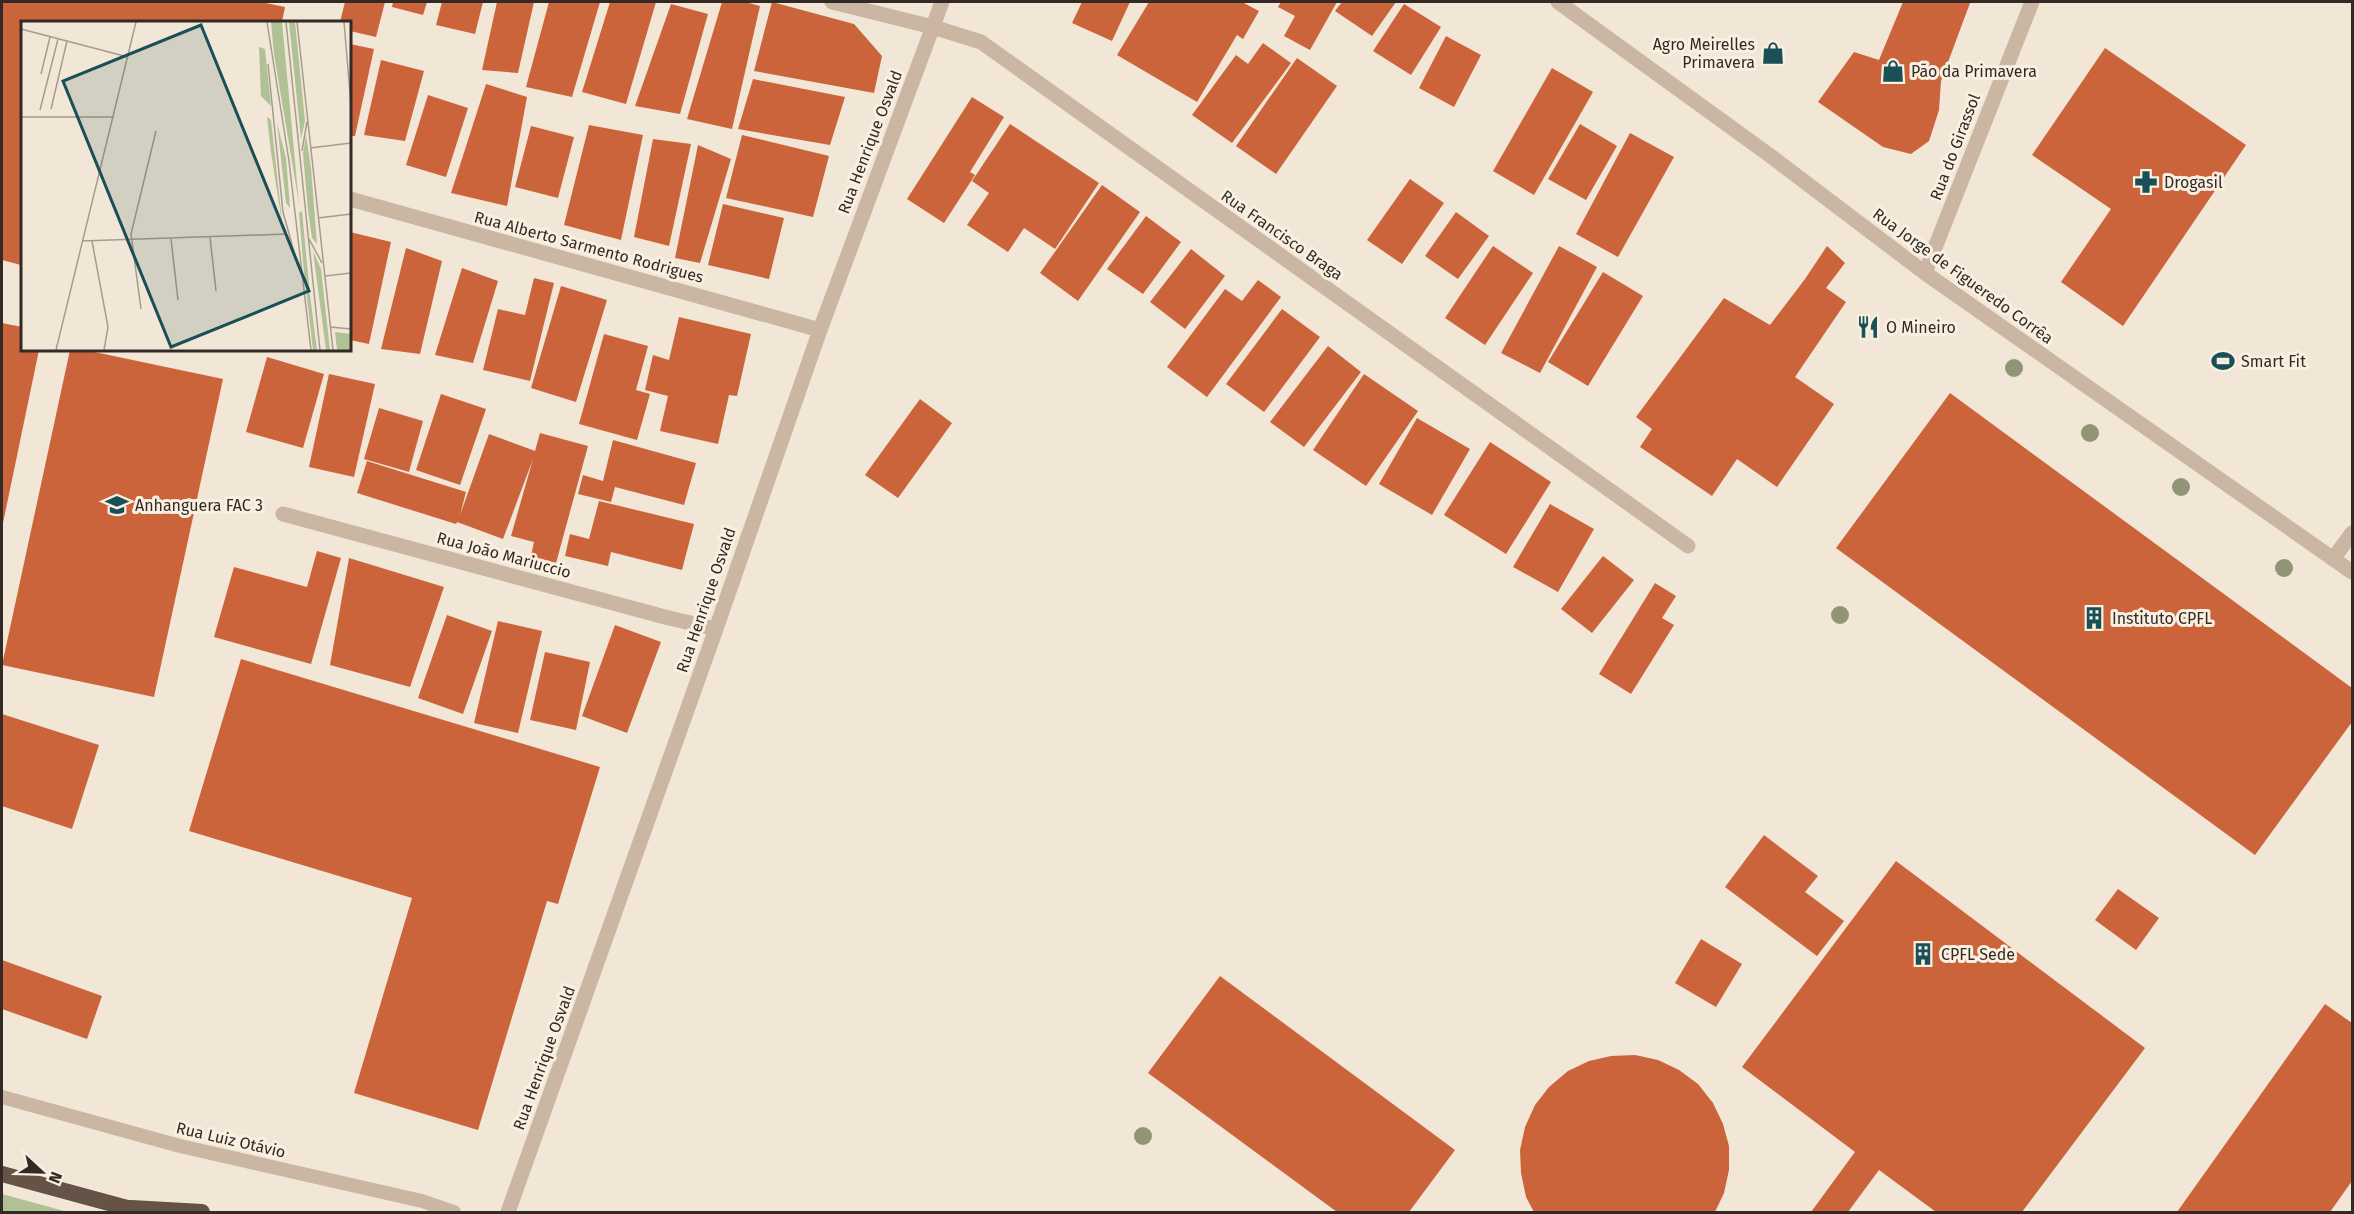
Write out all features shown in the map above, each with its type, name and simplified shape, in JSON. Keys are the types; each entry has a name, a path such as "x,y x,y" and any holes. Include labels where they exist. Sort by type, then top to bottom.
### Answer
{"highway":[{"path":"2,1174 134,1210 202,1212"}],"street":[{"name":"Rua Francisco Braga","path":"832,2 933,27 981,42 1688,546"},
{"name":"Rua Henrique Osvald","path":"508,1212 716,629 819,330 942,2"},
{"name":"Rua Jorge de Figueredo Corrêa","path":"1558,2 1772,157 1925,273 2352,572"},
{"name":"Rua do Girassol","path":"1925,273 2032,2"},
{"name":"Rua Alberto Sarmento Rodrigues","path":"351,199 819,330"},
{"name":"Rua João Mariuccio","path":"283,514 716,629"},
{"path":"2333,559 2352,532"}],"lane":[{"name":"Rua Luiz Otávio","path":"2,1097 180,1146 422,1201 454,1212"}],"green space":[{"path":"2,1194 68,1212 2,1212"}],"building":[{"path":"2,2 261,2 285,7 282,21 21,21 21,265 2,260"},
{"path":"345,2 385,2 376,37 351,31 351,21 340,21"},
{"path":"393,2 427,2 423,15 392,7"},
{"path":"442,2 483,2 475,34 436,25"},
{"path":"497,2 534,2 518,73 482,70"},
{"path":"549,2 600,2 572,97 526,87"},
{"path":"610,2 656,2 626,104 582,92"},
{"path":"722,2 745,2 760,6 732,129 687,119"},
{"path":"772,2 854,24 882,56 874,93 754,71"},
{"path":"1082,2 1130,2 1112,41 1072,23"},
{"path":"1149,2 1242,2 1259,11 1243,39 1237,35 1197,102 1117,55"},
{"path":"1281,2 1337,2 1310,50 1284,36 1295,16 1278,7"},
{"path":"1342,2 1396,2 1372,36 1335,11"},
{"name":"Pão da Primavera","path":"1903,2 1970,3 1941,81 1939,110 1929,141 1911,154 1883,147 1818,102 1854,52 1879,60"},
{"path":"671,4 708,14 680,114 635,106"},
{"path":"1404,4 1441,27 1411,75 1373,51"},
{"path":"1446,36 1481,55 1454,107 1419,88"},
{"path":"1263,43 1291,63 1232,143 1192,115 1236,55 1248,64"},
{"path":"351,44 374,49 355,136 351,136"},
{"name":"Drogasil","path":"2105,48 2246,145 2123,326 2061,282 2111,209 2032,155"},
{"path":"1297,58 1337,86 1276,174 1236,146"},
{"path":"381,60 424,71 405,141 364,135"},
{"path":"1552,68 1593,92 1534,195 1493,171"},
{"path":"753,79 845,97 830,145 738,129"},
{"path":"486,84 527,97 507,206 451,193"},
{"path":"428,95 468,108 446,177 406,165"},
{"path":"972,97 1004,117 970,172 975,175 944,223 907,199"},
{"path":"1010,124 1099,183 1055,249 1024,228 1008,252 967,225 989,193 972,181"},
{"path":"1580,124 1617,146 1586,200 1548,179"},
{"path":"589,125 643,135 621,240 564,225"},
{"path":"531,126 574,137 558,198 515,187"},
{"path":"1630,133 1674,157 1618,257 1576,234"},
{"path":"742,135 829,156 813,217 726,198"},
{"path":"653,139 691,144 669,246 634,237"},
{"path":"698,145 731,159 700,263 675,258"},
{"path":"1410,179 1444,203 1402,264 1367,240"},
{"path":"1102,185 1140,212 1078,301 1040,273"},
{"path":"723,204 784,218 769,279 708,265"},
{"path":"1456,212 1489,236 1458,279 1425,256"},
{"path":"1146,216 1181,242 1143,294 1107,269"},
{"path":"351,232 391,242 369,344 351,340"},
{"path":"1493,246 1533,273 1485,345 1445,318"},
{"path":"1559,246 1597,267 1540,373 1501,353"},
{"path":"1827,246 1845,263 1826,288 1846,302 1795,377 1834,404 1777,487 1737,459 1712,496 1640,447 1652,429 1636,417 1724,298 1770,325"},
{"path":"406,248 442,261 420,354 381,349"},
{"path":"1191,249 1225,276 1185,329 1150,302"},
{"path":"462,268 498,281 473,363 435,355"},
{"path":"1603,272 1643,296 1588,386 1548,362"},
{"path":"534,278 554,283 530,381 483,370 498,309 525,315"},
{"path":"1258,280 1281,297 1207,397 1167,367 1225,289 1242,301"},
{"path":"561,286 607,300 576,402 531,388"},
{"path":"1282,309 1320,337 1264,412 1226,384"},
{"path":"679,317 751,334 737,396 729,395 718,444 660,431 668,396 645,390 653,355 669,360"},
{"path":"2,323 21,327 21,351 39,351 3,523"},
{"path":"604,334 648,346 636,390 650,394 637,440 579,424"},
{"path":"1328,346 1361,372 1304,447 1270,422"},
{"path":"70,351 90,351 223,379 154,697 2,665"},
{"path":"267,357 324,374 303,448 246,432"},
{"path":"329,374 375,384 354,477 309,467"},
{"path":"1364,374 1418,411 1366,486 1313,450"},
{"name":"Instituto CPFL","path":"1950,393 2352,688 2352,722 2255,855 1836,548"},
{"path":"441,394 486,409 460,485 416,470"},
{"path":"920,399 952,423 898,498 865,475"},
{"path":"379,408 423,421 409,472 364,459"},
{"path":"1417,418 1470,449 1432,515 1379,484"},
{"path":"540,433 588,446 556,563 531,556 534,542 511,536 533,459 503,539 457,522 456,524 357,493 367,461 466,492 460,515 489,434 535,451"},
{"path":"613,440 696,463 684,505 615,487 611,502 578,494 583,475 603,481"},
{"path":"1490,442 1551,482 1506,554 1444,515"},
{"path":"599,501 694,524 682,570 611,552 608,566 565,556 570,534 589,539"},
{"path":"1550,504 1594,529 1558,592 1513,567"},
{"path":"317,551 341,558 311,664 214,637 234,567 307,587"},
{"path":"1603,556 1634,580 1592,633 1561,609"},
{"path":"349,558 444,587 410,687 330,665"},
{"path":"1655,583 1676,596 1662,618 1674,625 1631,694 1599,674"},
{"path":"447,615 492,631 463,714 418,698"},
{"path":"498,621 542,631 518,733 474,723"},
{"path":"615,625 661,642 627,733 582,716"},
{"path":"545,652 590,662 576,730 530,720"},
{"path":"241,659 600,767 558,904 547,901 478,1130 354,1093 412,898 189,831"},
{"path":"2,714 99,745 72,829 2,806"},
{"path":"1764,835 1818,876 1805,892 1844,921 1817,956 1725,887"},
{"name":"CPFL Sede","path":"1896,861 2145,1048 2022,1212 1936,1212 1879,1170 1848,1212 1811,1212 1855,1152 1742,1067"},
{"path":"2118,889 2159,918 2136,950 2095,920"},
{"path":"1701,939 1742,964 1716,1007 1675,983"},
{"path":"2,960 102,996 87,1039 2,1009"},
{"path":"1220,976 1455,1150 1409,1212 1337,1212 1148,1073"},
{"path":"2325,1004 2352,1023 2352,1181 2330,1212 2177,1212"},
{"path":"1635,1055 1658,1060 1679,1070 1698,1084 1713,1103 1723,1124 1729,1146 1729,1170 1724,1193 1715,1212 1534,1212 1526,1197 1521,1173 1520,1150 1525,1127 1535,1105 1549,1087 1568,1071 1589,1061 1611,1056"}],"place":[{"name":"Agro Meirelles Primavera","path":"1773,53"},
{"name":"Pão da Primavera","path":"1893,71"},
{"name":"Drogasil","path":"2146,182"},
{"name":"O Mineiro","path":"1868,327"},
{"name":"Smart Fit","path":"2223,361"},
{"name":"Anhanguera FAC 3","path":"117,505"},
{"name":"Instituto CPFL","path":"2094,618"},
{"name":"CPFL Sede","path":"1923,954"}]}
